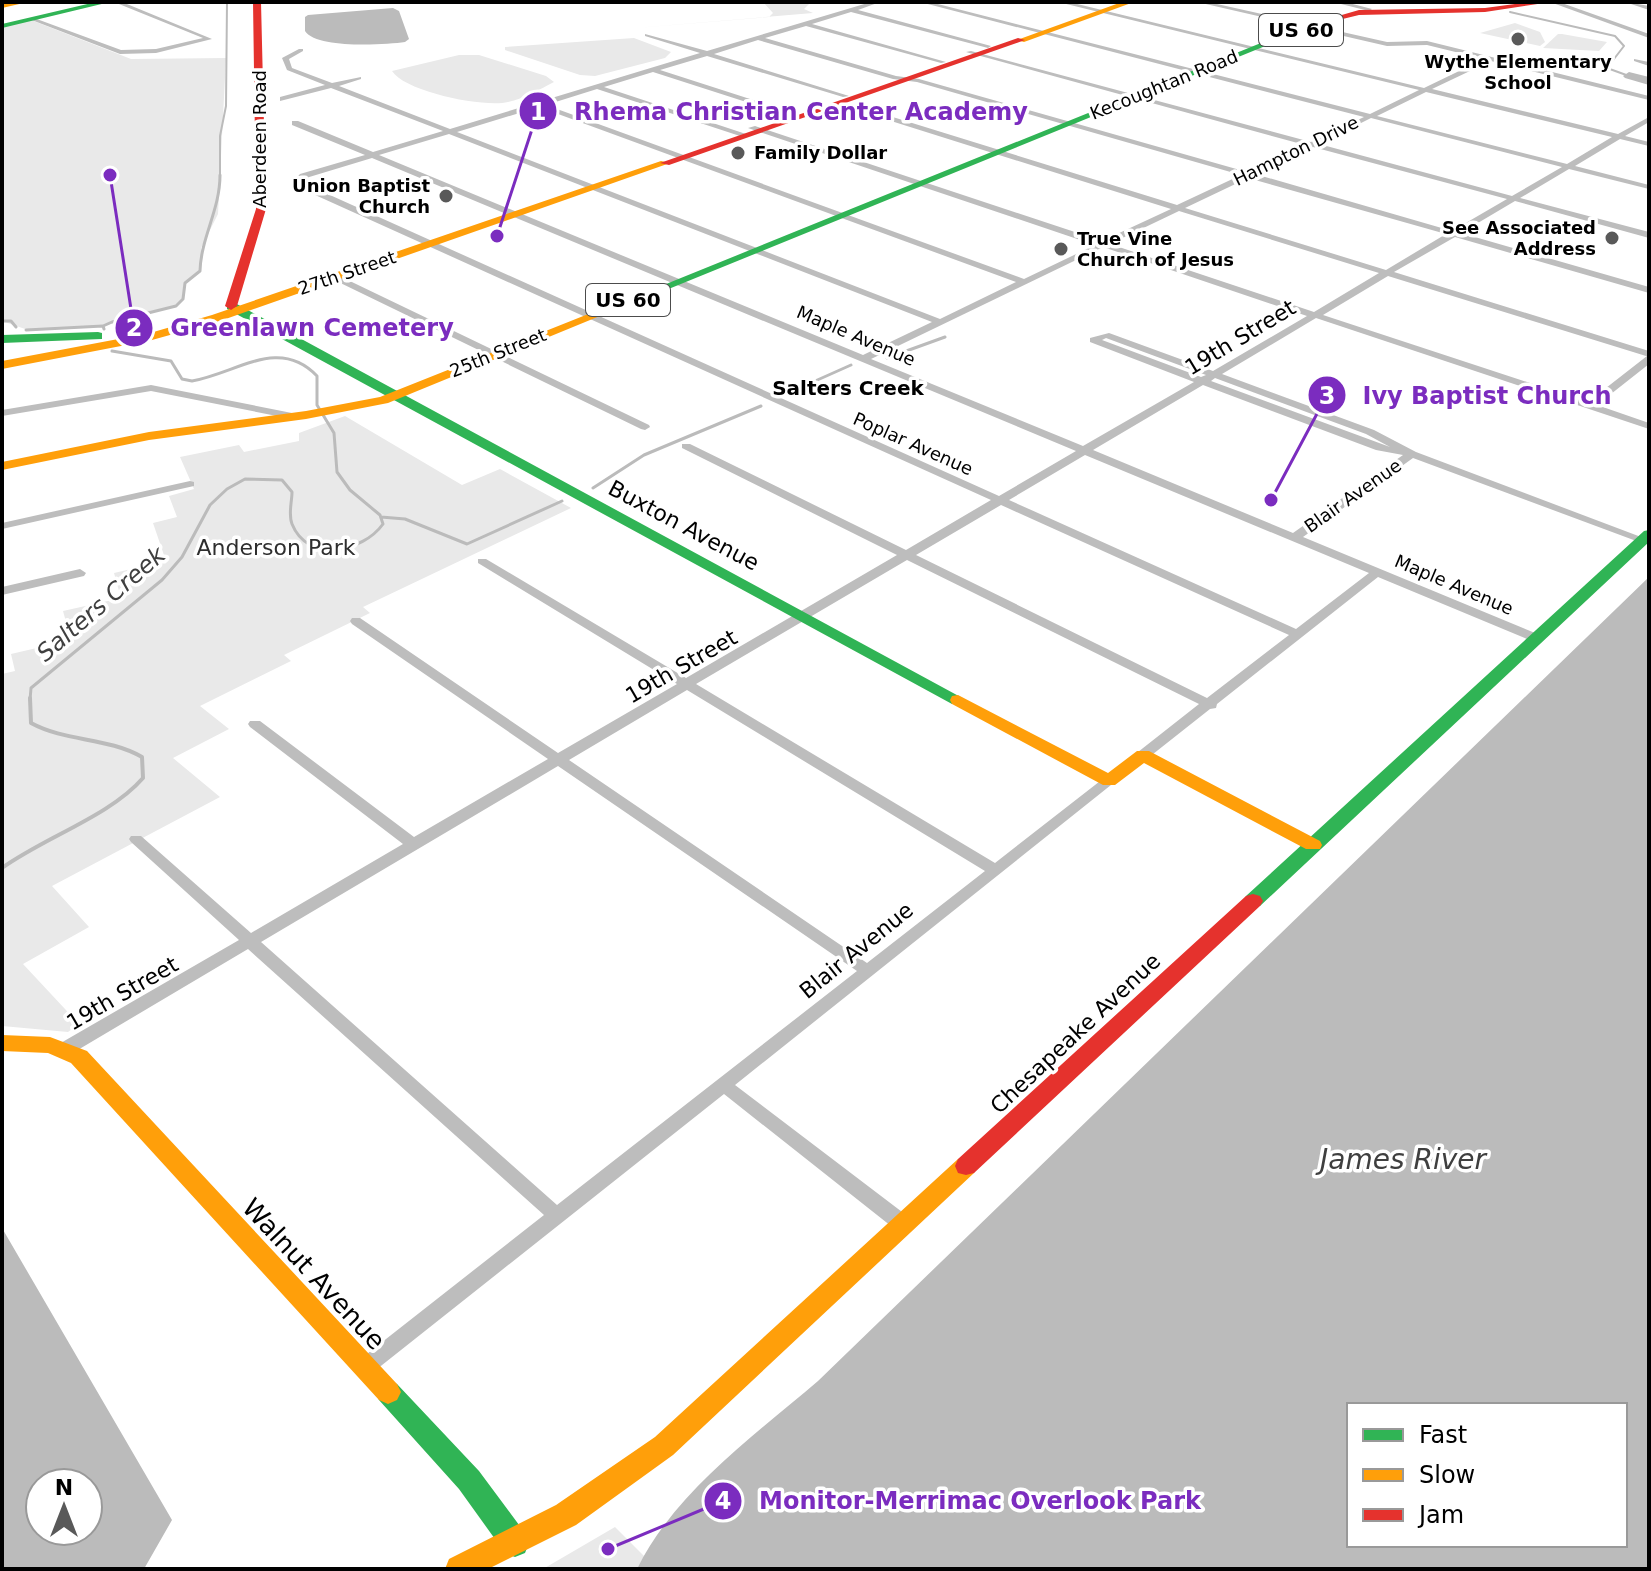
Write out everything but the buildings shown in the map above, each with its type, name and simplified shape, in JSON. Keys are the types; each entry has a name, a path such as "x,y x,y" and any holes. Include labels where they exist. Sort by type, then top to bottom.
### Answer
{"main road":[{"path":"2,6 28,10 106,2"},
{"name":"Aberdeen Road","path":"234,308 261,209 257,2"},
{"name":"Aberdeen Road","path":"259,56 266,35 266,2"},
{"path":"747,132 1103,8 1130,2"},
{"name":"Kecoughtan Road","path":"972,162 1365,6 1498,9 1547,2"},
{"path":"2,26 28,10"},
{"path":"903,78 979,51"},
{"path":"747,132 842,99"},
{"name":"27th Street","path":"2,365 152,336 747,132"},
{"name":"25th Street","path":"2,466 163,434 335,411 394,395 972,162"},
{"name":"27th Street","path":"234,308 286,287 333,276"},
{"path":"241,278 258,291 286,287"},
{"path":"2,339 124,333 234,308"},
{"name":"Buxton Avenue","path":"234,308 1109,781"},
{"name":"Chesapeake Avenue","path":"459,1569 588,1503 664,1446 1646,537"},
{"path":"1143,755 1313,845"},
{"name":"Blair Avenue","path":"1109,781 1143,755"},
{"path":"2,1043 65,1049"},
{"name":"Walnut Avenue","path":"65,1049 79,1057 365,1367 488,1503 515,1543"}],"street":[{"path":"28,10 128,53 156,51 209,39 117,2"},
{"path":"373,155 877,2"},
{"path":"923,2 1649,187"},
{"path":"1061,2 1103,8 1649,144"},
{"path":"1200,2 1391,45 1424,42 1649,98"},
{"path":"1336,2 1365,6"},
{"path":"1553,2 1649,36"},
{"path":"1630,2 1649,8"},
{"path":"852,10 1134,97 1649,235"},
{"path":"806,24 943,62"},
{"path":"647,35 996,152 1649,356"},
{"path":"759,39 1068,123 1649,290"},
{"path":"301,50 285,58 286,67 940,322"},
{"path":"1649,57 1636,60 1649,64"},
{"name":"Hampton Drive","path":"863,359 1490,59"},
{"path":"654,70 793,114"},
{"path":"283,99 359,78"},
{"path":"597,87 919,183 1649,426"},
{"path":"539,105 1024,282"},
{"name":"19th Street","path":"65,1049 1649,119"},
{"name":"Maple Avenue","path":"295,123 1536,638"},
{"name":"Poplar Avenue","path":"373,155 300,177 296,183 1299,635"},
{"path":"333,276 645,427"},
{"path":"1412,454 1380,448 1093,340 1103,335 1217,375 1370,432 1412,454 1646,537"},
{"path":"1589,407 1649,356"},
{"path":"2,413 151,388 302,416"},
{"path":"1294,416 1304,408"},
{"path":"686,446 1211,705"},
{"name":"Blair Avenue","path":"1294,538 1412,454"},
{"path":"2,526 190,484"},
{"path":"482,561 994,869"},
{"name":"Blair Avenue","path":"1143,755 1211,705 1377,572"},
{"path":"2,591 80,573"},
{"path":"356,621 868,971"},
{"path":"255,724 414,845"},
{"name":"Blair Avenue","path":"365,1367 1109,781"},
{"path":"136,839 558,1217"},
{"path":"725,1086 903,1224"}],"green space":[{"path":"763,2 811,2 804,9 813,13 769,17 773,13"},
{"path":"31,20 131,59 226,58 218,214 201,248 203,255 198,274 185,283 183,299 176,306 103,326 28,330 2,321 2,27"},
{"path":"1515,23 1540,32 1545,42 1540,46 1480,33"},
{"path":"1558,34 1607,42 1599,51 1543,48"},
{"path":"634,38 671,52 665,58 595,76 580,75 505,50 505,47"},
{"path":"459,55 479,55 546,76 554,82 514,101 482,103 428,92 400,79 392,71"},
{"name":"Anderson Park","path":"345,416 462,485 500,469 571,508 363,607 370,613 284,655 291,661 200,706 229,729 173,758 220,797 52,886 89,927 23,964 79,1024 68,1032 2,1026 2,674 15,671 11,654 71,640 63,611 121,598 114,573 166,561 153,523 177,517 169,496 194,489 180,457 239,445 244,452 299,441 299,433"},
{"path":"615,1527 644,1556 637,1569 543,1569"}],"water":[{"path":"393,8 399,11 409,39 405,42 367,45 336,43 312,37 305,31 305,17 308,15"},
{"name":"James River","path":"1649,577 1649,1569 637,1569 672,1515 743,1444 818,1381"},
{"path":"2,1228 172,1520 144,1569 2,1569"}],"waterway":[{"name":"Salters Creek","path":"220,175 220,136 226,106 227,2"},
{"path":"1510,12 1615,36 1624,46 1607,68 1629,76"},
{"path":"1629,76 1649,81"},
{"name":"Salters Creek","path":"103,326 176,306 183,299 185,283 200,271 220,175"},
{"path":"2,321 11,321 16,327"},
{"path":"26,330 103,326"},
{"path":"887,358 945,337"},
{"name":"Salters Creek","path":"30,699 31,688 162,580 182,557 210,505 227,489 245,479 282,480 292,492 292,524 310,545 336,550 350,547 374,534 383,524 380,515 350,490 337,472 334,433 317,405 317,376 303,364 288,359 257,360 192,381 182,379 171,361 112,351"},
{"path":"786,394 851,365"},
{"path":"593,488 644,455 761,406"},
{"path":"381,517 405,519 467,544 562,501"},
{"name":"Salters Creek","path":"2,868 113,804 143,778 142,757 115,746 58,734 31,723 30,699"}],"traffic: fast":[{"path":"2,26 106,2"},
{"path":"640,297 1318,23"},
{"path":"231,306 958,700"},
{"path":"2,339 98,336"},
{"path":"1253,901 1649,534"},
{"path":"388,1392 469,1480 515,1543"}],"traffic: slow":[{"path":"2,6 24,2"},
{"path":"1021,40 1130,2"},
{"path":"2,365 152,336 216,318 665,163"},
{"path":"2,466 149,436 306,415 383,400 640,297"},
{"path":"958,700 1109,781 1143,755 1313,845"},
{"path":"2,1043 50,1045 79,1057 388,1392"},
{"path":"459,1569 566,1515 664,1446 966,1166"}],"traffic: jam":[{"path":"231,306 261,209 257,2"},
{"path":"1318,23 1338,16 1380,10 1485,10 1547,2"},
{"path":"665,163 1021,40"},
{"path":"966,1166 1253,901"}],"place":[{"name":"Wythe Elementary School","path":"1518,39"},
{"name":"Family Dollar","path":"738,153"},
{"name":"Greenlawn Cemetery","path":"110,175"},
{"name":"Union Baptist Church","path":"446,196"},
{"name":"Rhema Christian Center Academy","path":"497,236"},
{"name":"See Associated Address","path":"1612,238"},
{"name":"True Vine Church of Jesus","path":"1061,249"},
{"name":"Ivy Baptist Church","path":"1271,500"},
{"name":"Monitor-Merrimac Overlook Park","path":"608,1549"}],"district":[{"name":"Salters Creek","path":"848,388"}]}
